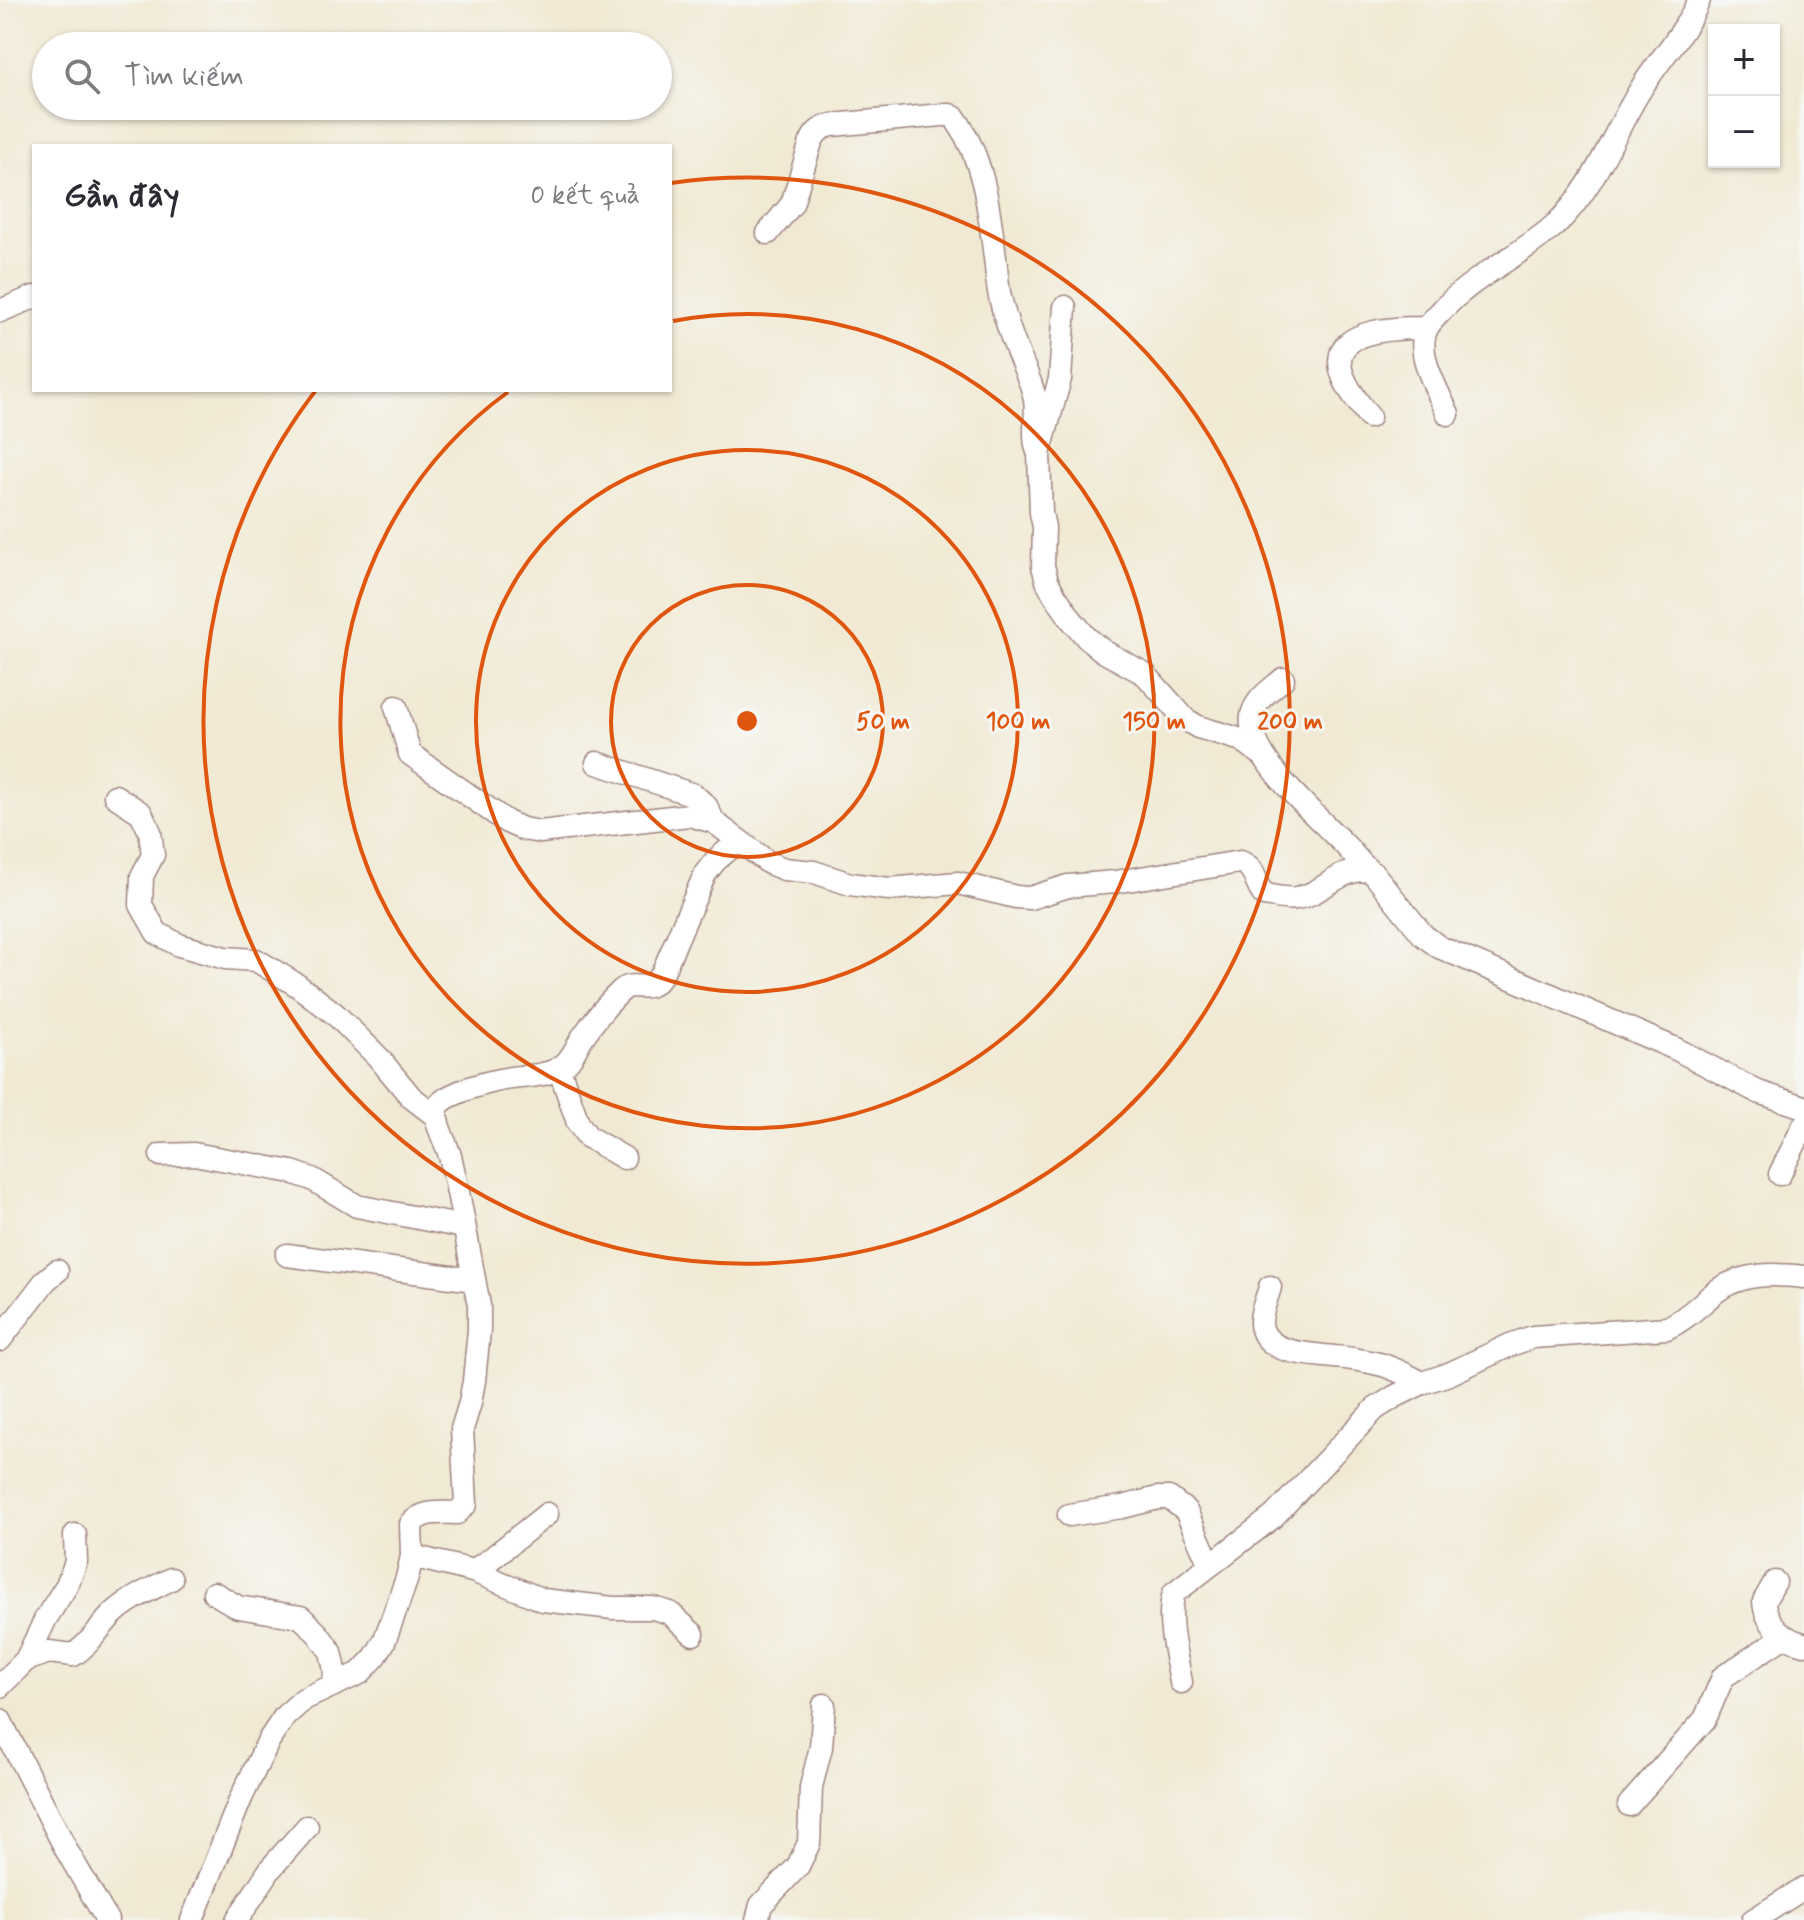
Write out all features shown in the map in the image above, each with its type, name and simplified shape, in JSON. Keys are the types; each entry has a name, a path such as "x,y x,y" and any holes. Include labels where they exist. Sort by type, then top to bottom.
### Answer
{"street":[{"path":"1448,414 1424,359 1423,341 1427,328 1459,294 1536,241 1569,211 1590,183 1641,89 1691,18 1699,0"},
{"path":"768,233 792,204 814,134 821,129 832,125 942,115 955,118 972,147 984,180 999,296 1032,389 1039,454"},
{"path":"0,311 32,298"},
{"path":"1065,307 1060,379 1039,454 1043,566 1054,594 1086,637 1103,651 1145,674 1185,719 1198,727 1242,740 1266,757"},
{"path":"1369,417 1348,386 1342,371 1340,359 1347,345 1375,331 1427,328"},
{"path":"1283,679 1257,702 1252,714 1257,744 1311,814 1374,874 1423,935 1439,947 1676,1049 1758,1092 1804,1107"},
{"path":"396,707 410,754 507,822 540,832 689,815 714,822 769,863 784,869 814,872 850,884 889,889 958,883 1030,898 1068,886 1115,882 1240,862 1253,871 1257,887 1264,895 1294,899 1307,896 1338,876 1367,870"},
{"path":"597,763 694,795 706,806 714,822"},
{"path":"115,796 141,813 150,832 153,855 142,876 141,905 157,933 179,945 225,958 256,960 297,985 335,1014 378,1057 411,1097 437,1117"},
{"path":"192,1920 241,1798 269,1740 285,1716 304,1699 360,1673 379,1649 394,1618 407,1578 412,1556 411,1524 424,1514 457,1513 466,1504 462,1429 472,1392 479,1305 450,1152 437,1109 455,1094 496,1080 544,1074 567,1062 583,1037 624,988 652,986 657,982 705,874 739,841"},
{"path":"559,1068 578,1123 588,1137 624,1158"},
{"path":"1780,1174 1804,1125"},
{"path":"161,1155 194,1154 292,1172 312,1179 357,1206 464,1227"},
{"path":"287,1255 474,1280"},
{"path":"0,1340 46,1280 57,1271"},
{"path":"1181,1682 1171,1604 1174,1593 1274,1516 1375,1409 1422,1383 1533,1337 1667,1328 1729,1284 1765,1274 1804,1277"},
{"path":"1270,1287 1261,1320 1262,1331 1270,1341 1285,1350 1302,1354 1382,1365 1422,1383"},
{"path":"1069,1515 1169,1498 1186,1511 1210,1565"},
{"path":"473,1571 547,1514"},
{"path":"0,1686 26,1660 46,1618 67,1585 76,1562 75,1535"},
{"path":"412,1556 473,1571 543,1600 613,1608 653,1608 670,1613 693,1634"},
{"path":"26,1660 49,1652 73,1655 85,1648 114,1613 171,1579"},
{"path":"1629,1805 1705,1719 1723,1677 1794,1640 1767,1616 1764,1608 1764,1601 1775,1582"},
{"path":"214,1593 238,1607 301,1617 331,1652 334,1685"},
{"path":"757,1920 761,1905 798,1866 809,1843 811,1787 821,1747 824,1705"},
{"path":"0,1720 67,1851 107,1920"},
{"path":"237,1920 271,1868 307,1827"},
{"path":"1753,1920 1804,1888"}]}
